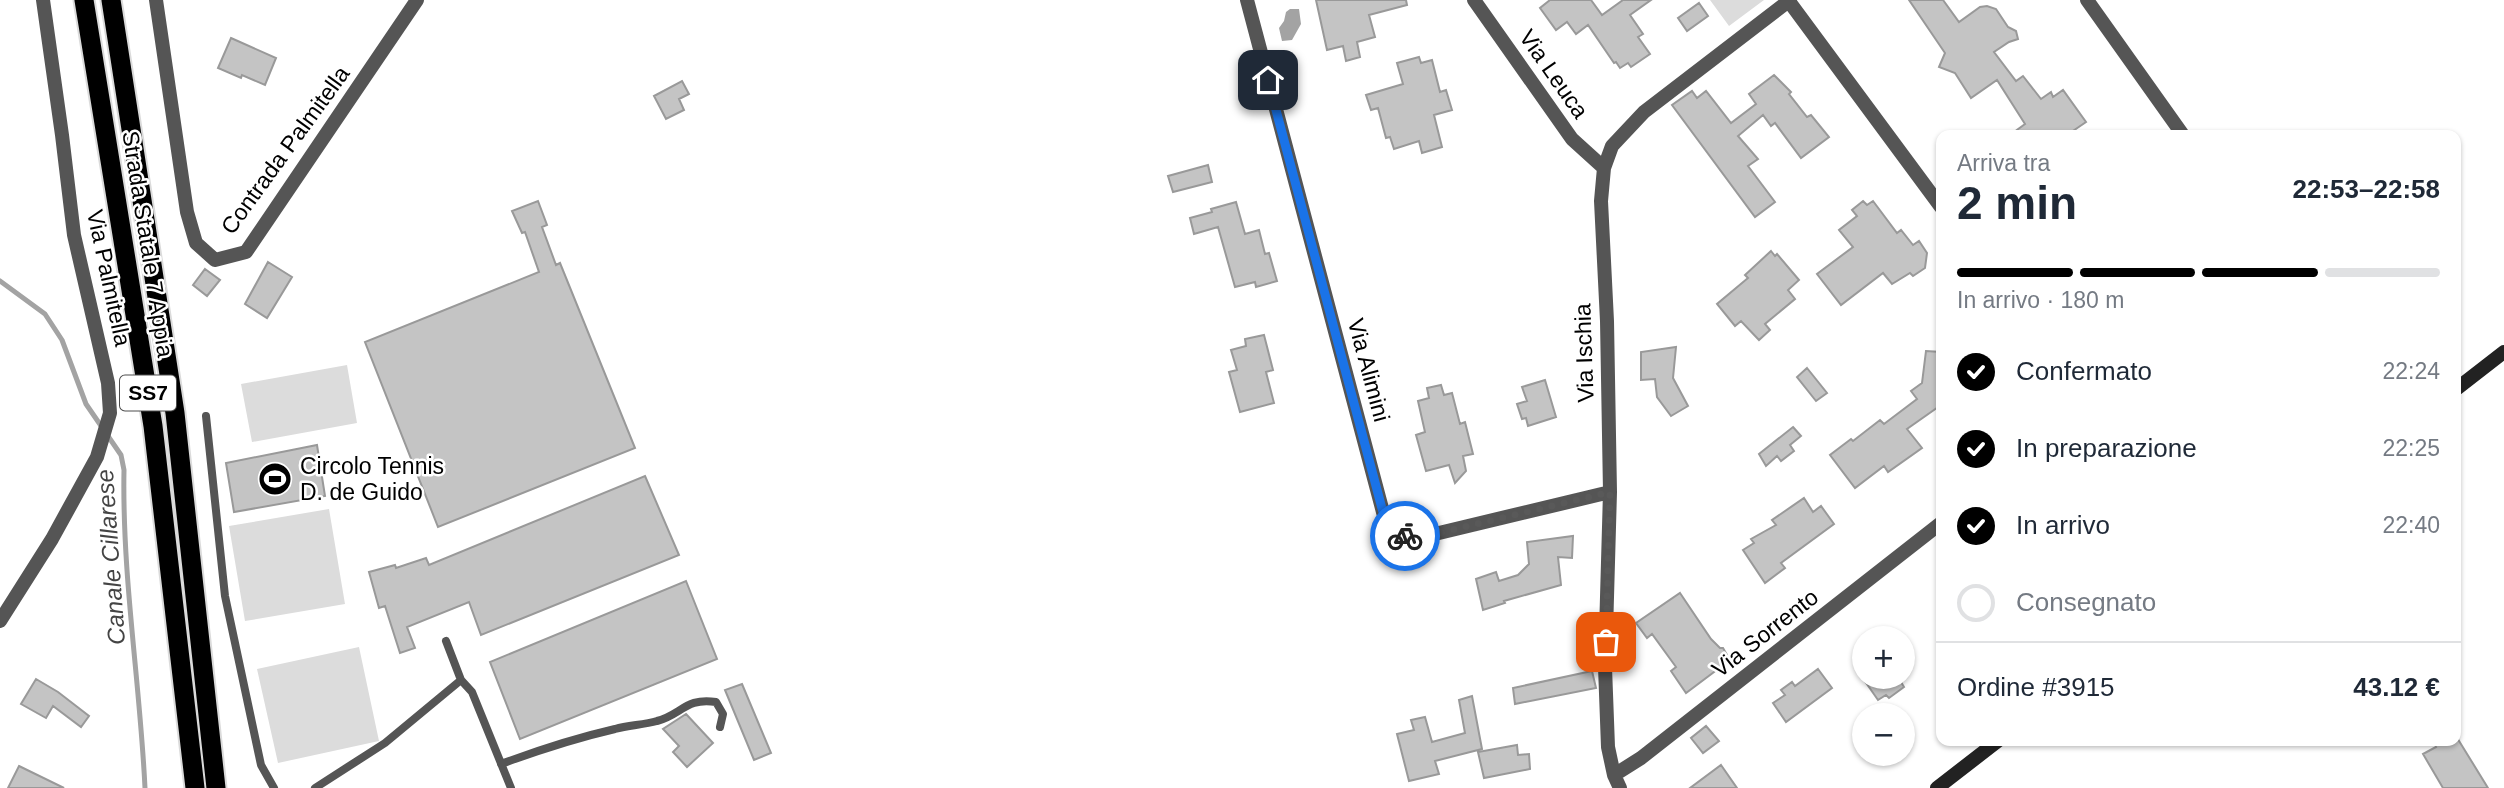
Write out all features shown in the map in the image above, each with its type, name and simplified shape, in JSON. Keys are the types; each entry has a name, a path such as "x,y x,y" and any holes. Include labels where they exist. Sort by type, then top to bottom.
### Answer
{"highway":[{"name":"Strada Statale 7 Appia","path":"84,0 153,426 195,788"},
{"name":"Strada Statale 7 Appia","path":"111,0 175,413 216,788"}],"main road":[{"path":"2461,385 2504,352"},
{"path":"1937,788 1991,746"}],"street":[{"name":"Via Palmitella","path":"0,621 52,539 97,457 110,413 108,383 74,236 43,0"},
{"name":"Contrada Palmitella","path":"156,0 187,212 196,243 215,260 246,252 417,0"},
{"name":"Via Alimini","path":"1247,0 1388,531 1414,539 1610,492"},
{"name":"Via Leuca","path":"1474,0 1572,139 1604,168"},
{"name":"Via Ischia","path":"1617,781 1608,747 1605,667 1610,492 1607,321 1601,201 1604,168 1612,146 1644,112 1788,0"},
{"path":"1788,0 1936,201"},
{"path":"2087,0 2179,130"},
{"name":"Via Sorrento","path":"1617,781 1641,758 1936,527"}],"lane":[{"path":"206,416 225,596 261,765 274,788"},
{"path":"446,642 461,680 472,692 512,788"},
{"path":"315,788 385,743 461,680"},
{"path":"501,764 544,748 615,728 660,720 683,706 703,700 716,702 723,714 720,727"}],"shaded area":[{"path":"1710,0 1764,0 1729,26"},
{"path":"1290,9 1299,9 1301,24 1292,40 1282,41 1279,28"},
{"path":"347,365 357,423 252,442 241,384"},
{"path":"329,509 345,604 245,621 229,526"},
{"path":"359,647 379,741 278,763 257,669"}],"building":[{"path":"1316,0 1406,0 1407,5 1369,15 1375,37 1357,42 1360,57 1346,61 1343,46 1327,50"},
{"path":"1550,0 1591,0 1602,15 1623,0 1651,0 1630,15 1643,34 1638,37 1650,54 1631,67 1628,63 1620,68 1588,25 1576,34 1567,22 1556,30 1540,8"},
{"path":"1909,0 1943,0 1959,22 1980,7 1996,9 2008,27 2016,31 2018,39 1994,52 2016,81 2023,76 2041,99 2051,92 2053,97 2063,90 2086,122 2074,130 2017,130 2025,124 1997,80 1971,98 1955,73 1939,67 1945,53"},
{"path":"1699,3 1708,16 1687,31 1678,18"},
{"path":"231,38 276,58 265,85 218,68"},
{"path":"1419,57 1421,63 1432,60 1440,92 1446,90 1452,110 1434,115 1442,147 1422,153 1419,141 1394,149 1390,137 1386,138 1378,108 1371,110 1366,95 1403,84 1397,63"},
{"path":"1774,75 1791,92 1789,94 1807,117 1811,115 1829,137 1801,158 1775,123 1771,126 1763,115 1738,136 1758,159 1748,166 1775,202 1755,217 1672,105 1692,91 1697,98 1706,91 1731,123 1756,104 1749,94"},
{"path":"682,81 689,94 679,99 684,110 666,119 654,96"},
{"path":"1208,165 1212,182 1173,192 1168,176"},
{"path":"538,201 547,225 542,227 556,265 560,263 635,448 438,527 365,342 539,272 525,232 522,233 512,211"},
{"path":"1863,201 1867,205 1873,201 1897,233 1901,230 1913,245 1919,241 1927,253 1925,268 1892,284 1883,273 1841,305 1817,274 1853,247 1839,230 1857,216 1852,210"},
{"path":"1236,202 1245,234 1259,230 1265,254 1269,253 1277,281 1256,287 1255,282 1235,287 1218,227 1194,234 1190,218"},
{"path":"1771,251 1775,256 1777,254 1799,280 1788,290 1795,299 1765,324 1770,330 1759,340 1741,321 1735,326 1717,304 1748,278 1745,275"},
{"path":"268,262 292,277 267,318 245,304"},
{"path":"205,269 220,280 207,296 193,285"},
{"path":"1264,335 1273,370 1266,372 1274,403 1240,412 1229,372 1237,370 1231,350 1246,346 1245,339"},
{"path":"1676,347 1673,378 1688,406 1671,416 1657,397 1655,379 1641,380 1641,352"},
{"path":"1926,351 1936,352 1936,409 1907,429 1922,448 1888,472 1884,466 1855,488 1830,455 1880,420 1884,424 1917,399 1911,391 1922,383"},
{"path":"1807,368 1827,393 1816,401 1797,377"},
{"path":"1545,380 1556,417 1528,426 1526,418 1522,419 1517,404 1527,401 1522,387"},
{"path":"1441,385 1444,395 1452,393 1460,424 1465,422 1473,454 1463,456 1466,471 1455,483 1449,465 1426,471 1416,435 1425,432 1418,401 1429,398 1427,388"},
{"path":"1793,427 1801,436 1790,445 1794,451 1781,461 1777,456 1766,466 1759,454"},
{"name":"Circolo Tennis D. de Guido","path":"317,445 325,496 234,512 226,463"},
{"path":"645,476 679,555 481,635 469,602 407,627 415,648 400,653 385,606 379,608 369,572 395,565 396,568 426,558 429,565"},
{"path":"1804,498 1813,512 1821,506 1834,524 1781,563 1785,568 1765,583 1743,550 1754,543 1751,539 1776,525 1772,520"},
{"path":"1573,536 1572,558 1558,557 1561,585 1504,601 1505,603 1483,610 1476,579 1496,572 1499,581 1518,575 1529,564 1527,542"},
{"path":"686,581 717,659 520,739 490,662"},
{"path":"1680,593 1711,639 1723,648 1730,660 1686,693 1671,671 1676,667 1652,634 1647,638 1636,623"},
{"path":"1818,669 1832,688 1786,722 1773,703 1785,695 1781,690 1792,682 1795,686"},
{"path":"1592,671 1596,688 1515,704 1513,688"},
{"path":"36,679 89,716 81,727 53,706 46,718 21,704"},
{"path":"742,684 771,753 754,760 725,690"},
{"path":"1870,689 1901,689 1889,698 1886,695 1878,700"},
{"path":"1472,696 1482,749 1435,761 1439,774 1409,781 1397,734 1414,730 1411,720 1425,717 1432,742 1465,733 1459,700"},
{"path":"686,714 713,743 687,767 673,752 679,746 663,729"},
{"path":"1706,726 1719,741 1703,753 1691,738"},
{"path":"2461,744 2488,788 2443,788 2423,754 2436,747"},
{"path":"1517,745 1518,755 1529,754 1530,769 1484,778 1478,752"},
{"path":"1721,765 1737,788 1690,788"},
{"path":"19,766 64,788 8,788"}],"waterway":[{"name":"Canale Cillarese","path":"0,281 45,314 62,340 86,404 121,455 124,470 128,590 145,788"}],"way so far":[{"path":"1405,536 1414,539 1610,492 1606,642"}],"place":[{"name":"Circolo Tennis D. de Guido","path":"275,479"}],"route":[{"path":"1268,80 1388,531 1405,536"}]}
